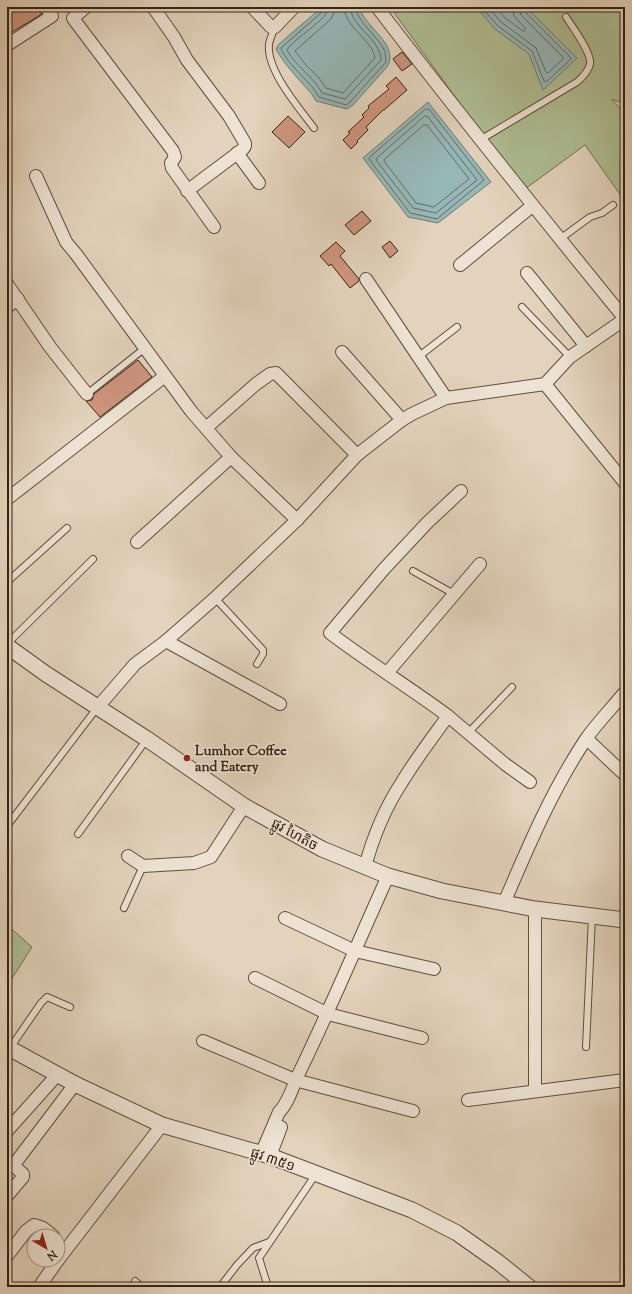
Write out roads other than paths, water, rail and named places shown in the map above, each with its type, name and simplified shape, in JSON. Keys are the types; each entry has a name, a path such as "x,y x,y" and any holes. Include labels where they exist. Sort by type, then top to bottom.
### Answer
{"street":[{"path":"7,45 52,16 46,7"},
{"path":"86,7 73,18 174,151 175,157 171,163 172,168 214,227"},
{"path":"153,7 174,37 187,60 229,116 245,143 245,146 237,153 187,191"},
{"path":"252,7 271,27 275,26 294,7"},
{"path":"97,708 135,664 166,641 215,598 297,520 357,455 402,420 446,398 546,384 570,357 625,319 532,206 377,7"},
{"path":"237,153 259,183"},
{"path":"36,176 66,242 191,411 231,457 297,520"},
{"path":"460,264 532,206"},
{"path":"527,273 586,346"},
{"path":"366,279 446,398"},
{"path":"7,284 50,347 87,394"},
{"path":"7,307 18,299"},
{"path":"342,352 402,420"},
{"path":"206,428 256,384 270,374 276,373 357,455"},
{"path":"7,499 165,376"},
{"path":"546,384 625,483"},
{"path":"137,542 231,457"},
{"path":"461,491 427,523 384,569 330,633 362,657 448,716 467,734 530,782"},
{"path":"387,673 480,564"},
{"path":"166,641 280,704"},
{"name":"ផ្លូវ ហៃតិច","path":"7,645 97,708 147,739 244,806 322,849 388,876 442,891 535,908 625,920"},
{"path":"504,903 550,802 564,775 587,738 625,692"},
{"path":"365,867 370,848 384,814 401,782 448,716"},
{"path":"587,738 625,775"},
{"path":"128,856 143,866 194,863 211,857 244,806"},
{"path":"265,1155 286,1114 284,1107 295,1080 328,1014 388,876"},
{"path":"535,908 535,1091"},
{"path":"285,918 355,951 434,970"},
{"path":"255,978 328,1014 422,1038"},
{"path":"203,1041 295,1080 413,1111"},
{"name":"ផ្លូវ ៣៥១","path":"8,1048 57,1075 162,1125 265,1155 412,1210 457,1233 498,1262 529,1287"},
{"path":"7,1131 57,1075"},
{"path":"468,1100 625,1080"},
{"path":"7,1196 23,1177 23,1174 15,1167 16,1162 75,1084"},
{"path":"66,1239 162,1125"},
{"path":"30,1228 34,1225 43,1228"},
{"path":"7,1256 26,1231"},
{"path":"39,1287 52,1268"}],"lane":[{"path":"480,140 577,82 586,74 590,63 588,52 566,17"},
{"path":"275,26 269,45 271,60 278,78 314,128"},
{"path":"560,239 590,217 602,213 613,205"},
{"path":"522,307 570,357"},
{"path":"418,357 457,327"},
{"path":"87,394 145,348"},
{"path":"7,582 67,528"},
{"path":"7,645 92,559"},
{"path":"413,571 454,594"},
{"path":"215,598 263,650 263,654 257,664"},
{"path":"467,734 512,687"},
{"path":"7,826 97,708"},
{"path":"78,834 147,739"},
{"path":"124,908 143,866"},
{"path":"586,1047 592,916"},
{"path":"8,1048 41,1003 47,998 70,1007"},
{"path":"268,1287 259,1258 316,1174"},
{"path":"220,1287 237,1265 253,1248 269,1242"},
{"path":"135,1281 142,1287"}],"water":[{"path":"322,7 358,7 367,21 383,39 389,50 390,61 387,67 353,105 347,109 316,101 276,49 279,44"},
{"path":"476,7 526,7 577,58 543,90 529,54 495,29"},
{"path":"428,102 491,182 438,223 408,217 363,158"}],"place":[{"name":"Lumhor Coffee and Eatery","path":"187,758"}]}
